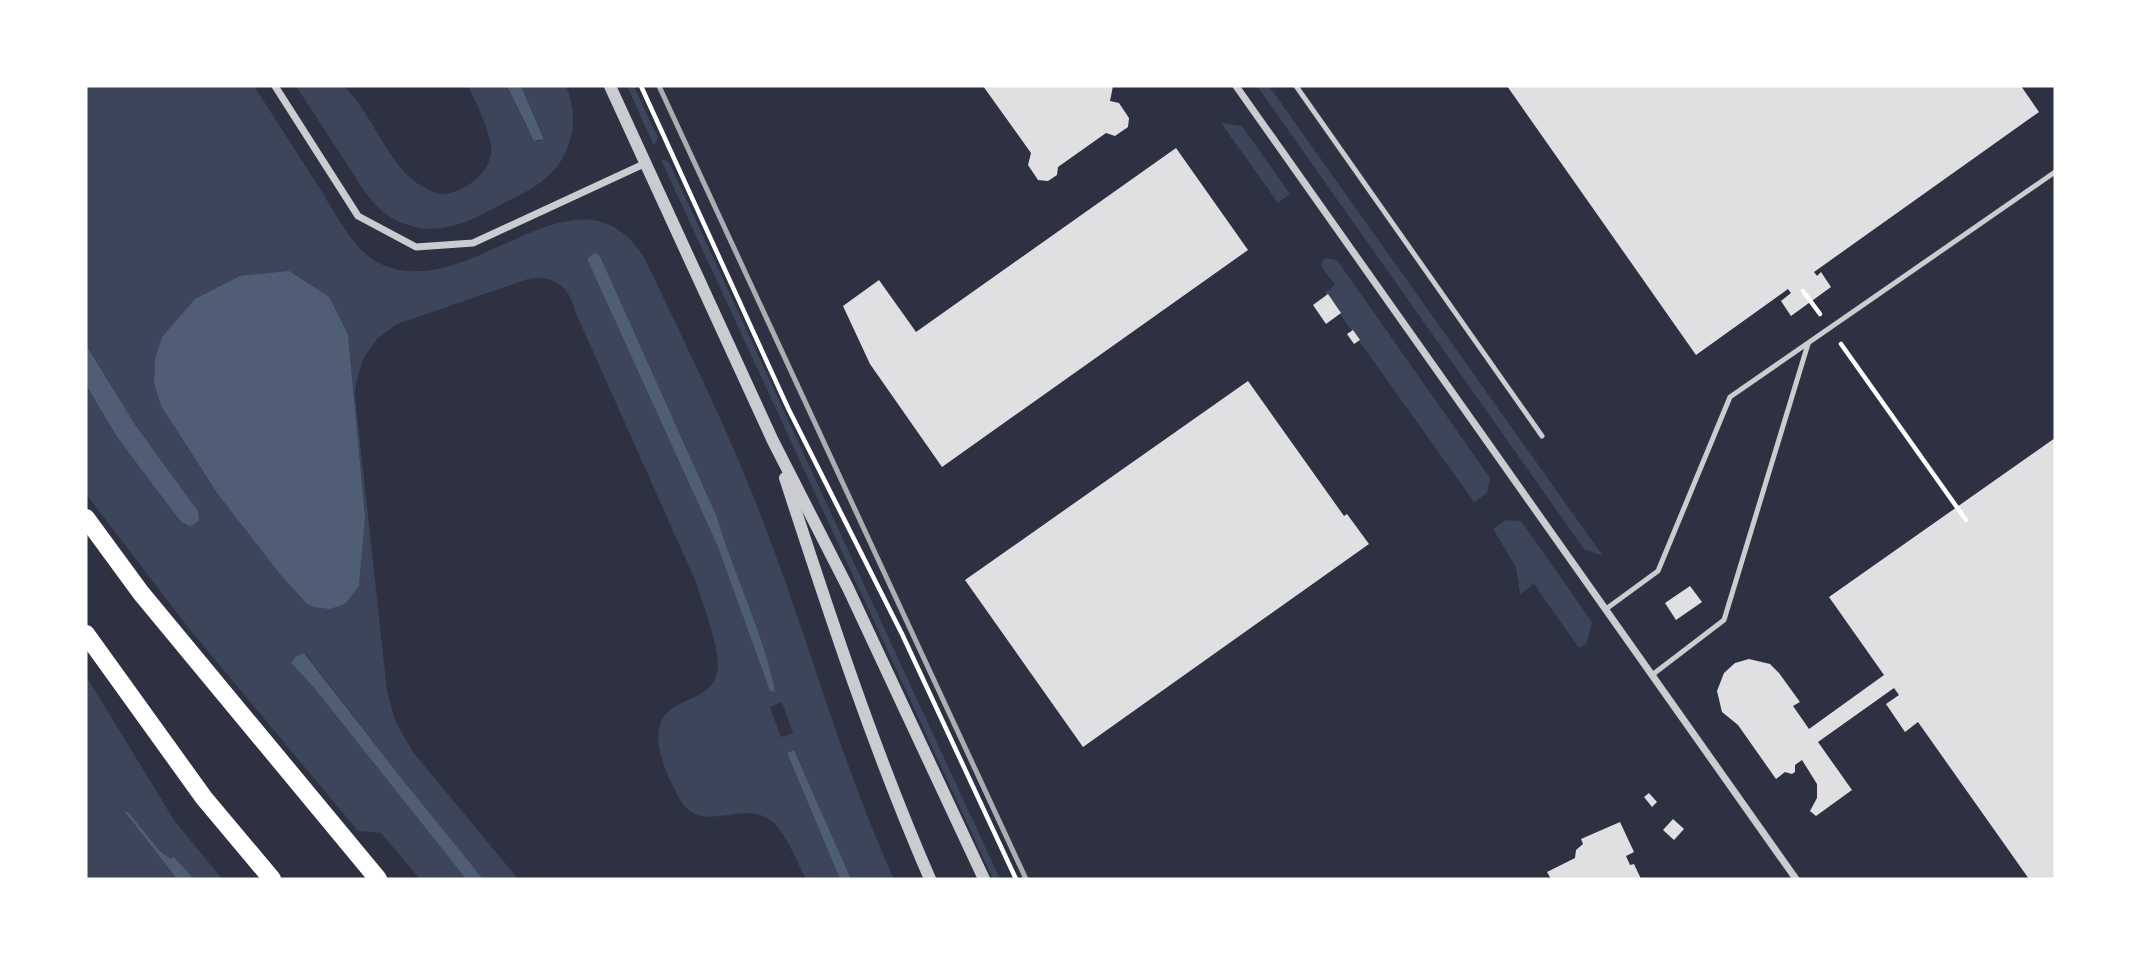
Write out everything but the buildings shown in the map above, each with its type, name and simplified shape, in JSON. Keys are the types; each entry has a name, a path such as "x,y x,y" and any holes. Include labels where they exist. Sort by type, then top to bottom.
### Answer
{"main road":[{"path":"86,518 141,593 378,879"},
{"path":"86,634 204,798 272,879"}],"street":[{"path":"275,86 358,216 416,247 473,243 647,163"},
{"path":"610,86 773,441 848,588 984,879"},
{"path":"1237,86 1796,879"},
{"path":"773,441 846,665 900,810 930,879"}],"lane":[{"path":"1296,86 1542,436"},
{"path":"1606,609 1658,571 1730,397 2055,172"},
{"path":"1652,675 1724,620 1808,344"}],"path":[{"path":"641,86 788,408 902,634 1016,879"},
{"path":"1803,291 1827,324"},
{"path":"1834,335 1966,520"}],"shaded area":[{"path":"86,86 254,86 349,236 372,259 381,264 415,271 451,266 556,224 588,220 618,230 645,259 736,454 780,566 841,746 894,879 851,879 794,750 787,753 840,879 806,879 786,840 770,820 748,813 700,816 689,811 681,801 665,769 658,732 661,721 668,712 704,692 714,681 718,664 714,640 695,580 573,303 559,284 545,279 528,279 397,324 377,339 363,359 355,396 387,691 396,723 413,752 518,879 483,879 305,653 300,654 291,663 315,689 466,879 420,879 381,833 358,831 187,626 86,494 86,385 117,437 181,522 188,526 196,523 198,511 136,426 86,345","holes":["600,256 717,517 728,555 752,616 774,692 770,690 718,547 587,259","348,335 365,515 302,599 217,493 161,406 154,383 154,371","782,702 793,733 781,737 770,707"]},
{"path":"296,86 344,86 404,171 420,185 439,194 461,189 477,179 491,155 487,130 468,86 507,86 527,128 537,142 544,138 521,86 566,86 573,111 571,136 568,148 555,170 530,189 479,216 455,225 429,229 416,227 394,220 370,199"},
{"path":"507,86 521,86 544,139 534,141"},
{"path":"627,86 634,86 658,138 654,146"},
{"path":"1257,86 1269,86 1603,556 1584,549"},
{"path":"1221,123 1242,126 1290,194 1278,203"},
{"path":"661,160 669,162 1000,879 993,879"},
{"path":"595,253 600,256 717,517 756,625 775,692 770,691 718,547 587,259"},
{"path":"1326,258 1337,260 1490,478 1487,493 1474,502 1325,293 1335,285 1321,266"},
{"path":"289,271 329,297 348,335 365,515 359,586 345,604 330,609 307,604 280,574 217,493 161,406 154,383 155,359 162,337 195,299 240,276"},
{"path":"86,345 136,426 198,511 199,520 193,525 181,522 117,437 86,385"},
{"path":"1506,520 1521,521 1592,622 1587,643 1579,648 1534,584 1520,594 1516,567 1493,529"},
{"path":"304,653 483,879 466,879 315,689 291,663 296,656"},
{"path":"86,676 174,820 222,879 194,879 174,857 170,859 159,850 129,813 125,813 177,879 86,879"},
{"path":"794,750 851,879 840,879 787,753"},
{"path":"124,811 129,813 159,850 170,859 174,857 194,879 177,879"}],"railway":[{"path":"659,86 1026,879"}]}
